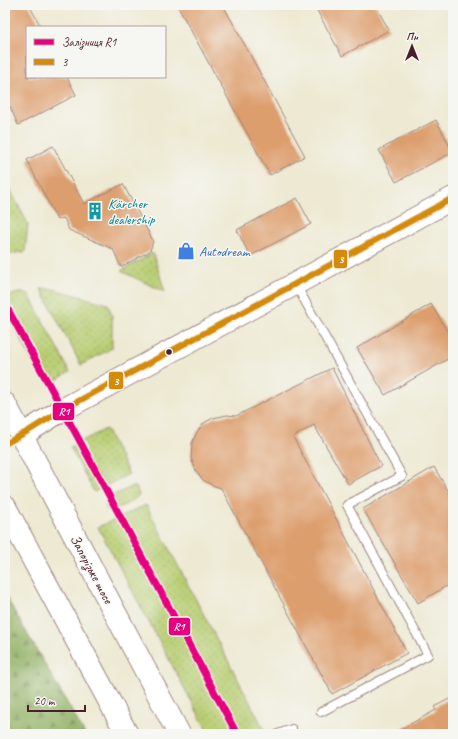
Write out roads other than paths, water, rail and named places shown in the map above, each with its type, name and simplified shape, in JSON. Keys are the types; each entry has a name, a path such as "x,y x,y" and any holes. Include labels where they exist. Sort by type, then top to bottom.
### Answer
{"main road":[{"path":"13,439 62,410 453,198"},
{"name":"Запорізьке шосе","path":"5,404 13,439 179,734"},
{"path":"5,507 127,734"}],"lane":[{"path":"295,284 402,476 347,505 428,654 321,712"},
{"path":"278,734 292,729"}],"rail line":[{"name":"R1","path":"5,304 237,734"}],"place":[{"name":"Kärcher dealership","path":"95,211"},
{"name":"Autodream","path":"186,251"}]}
